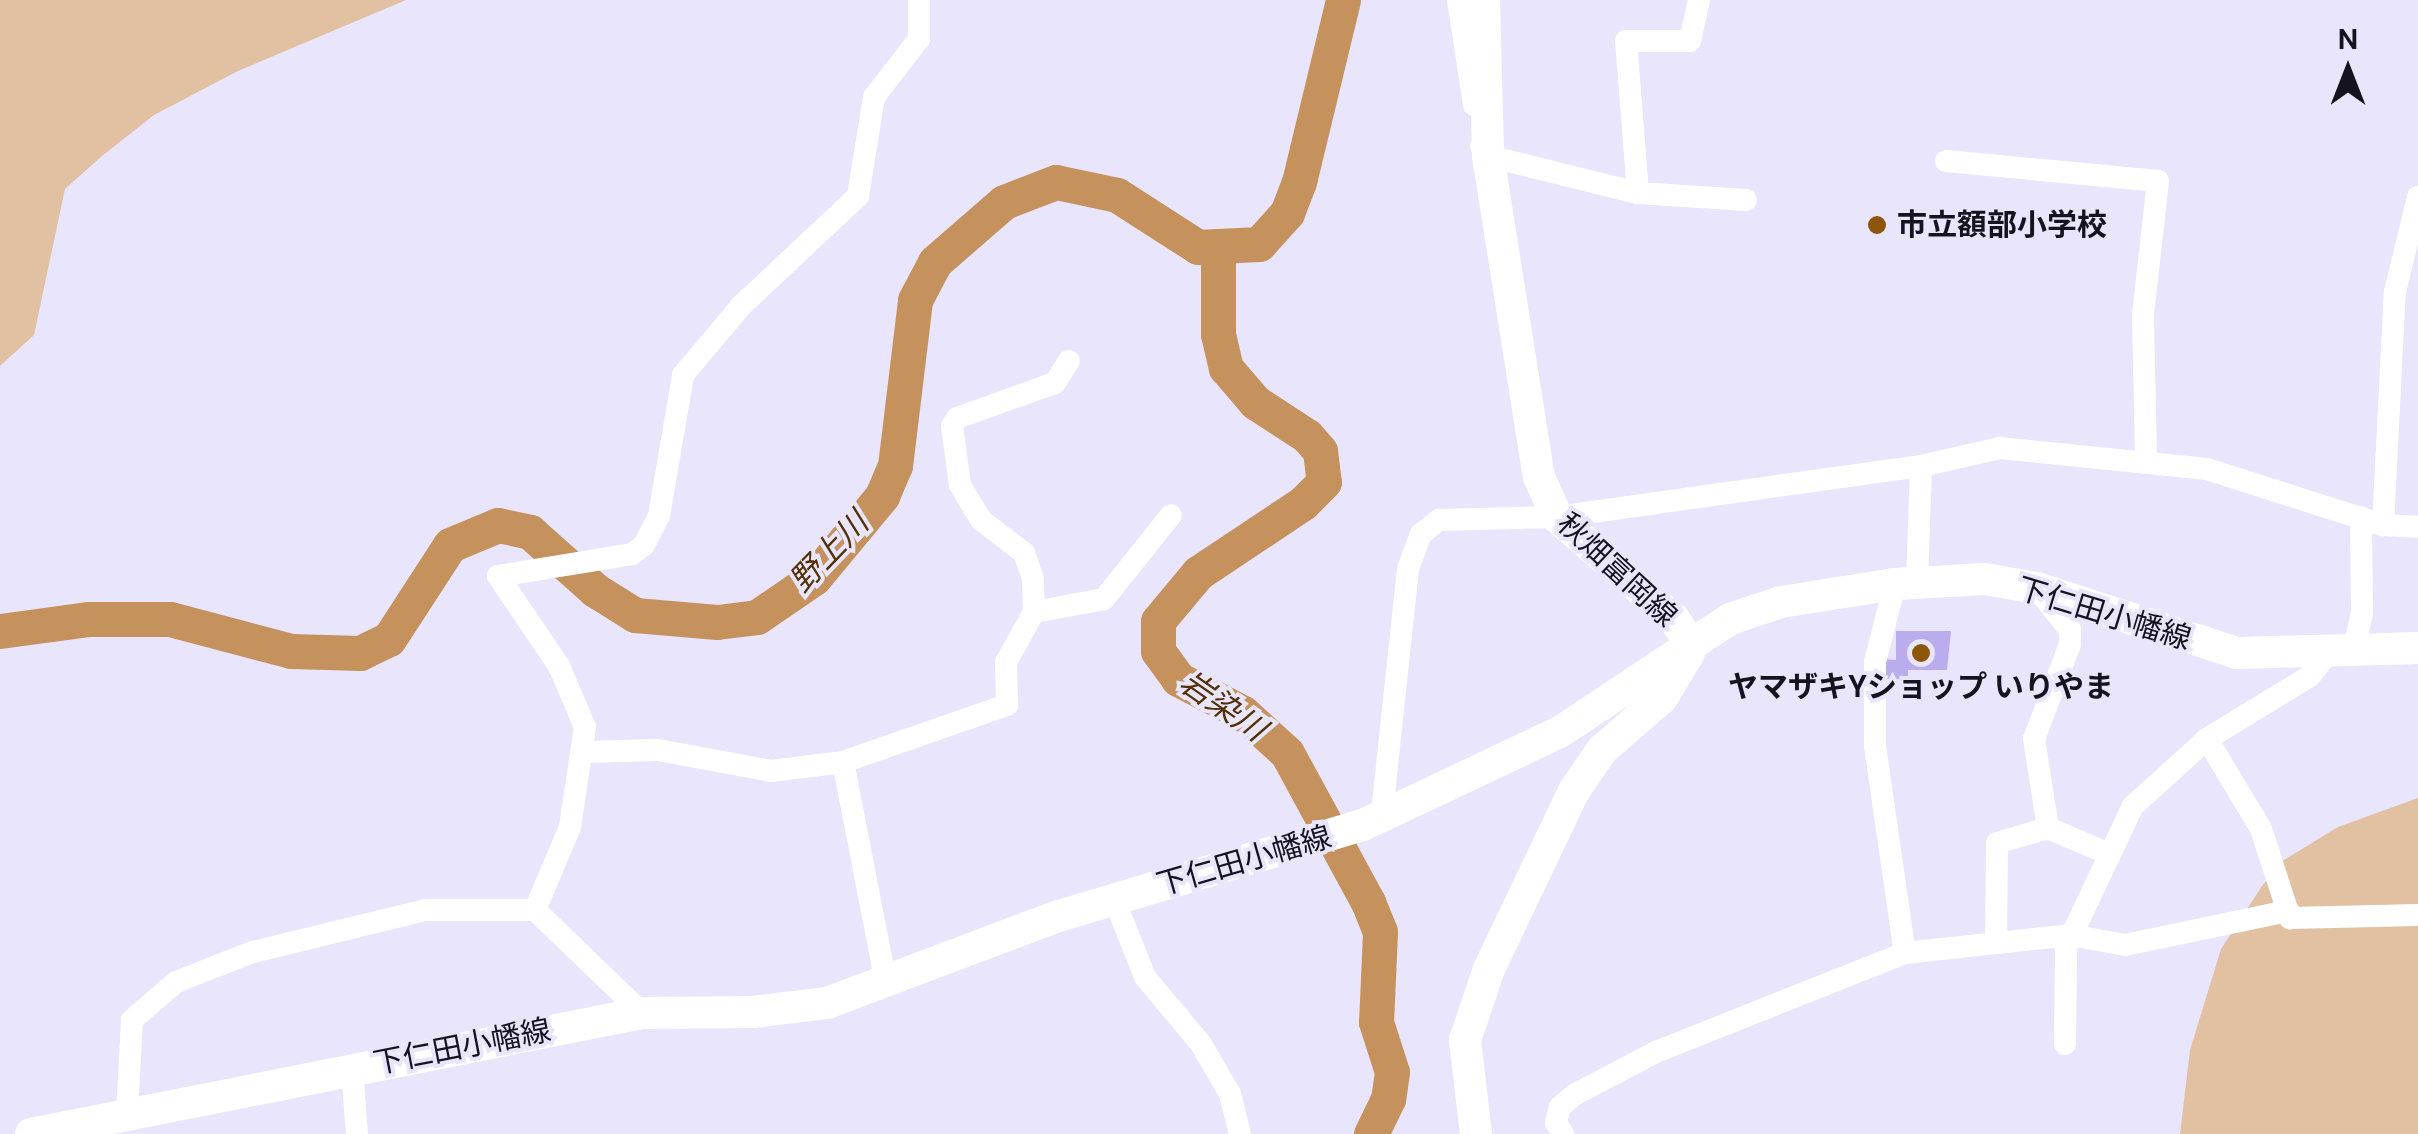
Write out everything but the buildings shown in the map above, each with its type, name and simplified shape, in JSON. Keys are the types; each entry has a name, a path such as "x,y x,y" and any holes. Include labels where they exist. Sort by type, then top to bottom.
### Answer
{"main road":[{"name":"秋畑富岡線","path":"1476,1134 1464,1040 1489,968 1574,791 1602,750 1662,698 1692,644 1674,620 1557,517 1540,477 1488,156 1484,0"},
{"name":"下仁田小幡線","path":"30,1134 642,1013 788,1010 886,983 1114,899 1320,841 1375,820 1560,732 1692,644 1756,608 1906,583 1985,579 2037,588 2211,648 2340,653 2418,648"}],"street":[{"path":"535,910 570,827 585,727 572,692 498,576 632,554 644,544 658,516 683,375 742,304 858,196 874,97 919,39 919,0"},
{"path":"1458,0 1480,145 1488,156 1638,193 1746,200"},
{"path":"1638,193 1626,41 1632,36 1690,41 1699,0"},
{"path":"1946,161 2158,182 2144,315 2146,459"},
{"path":"2064,1044 2070,936 2106,853 2133,806 2206,739 2310,676 2340,653 2362,613 2394,292 2418,197"},
{"path":"584,752 658,750 771,771 843,762 1007,704 1006,662 1034,612 1033,578 1024,553 980,520 960,484 952,426 957,418 1055,383 1069,360"},
{"path":"1375,820 1383,804 1412,549 1440,520 1557,517 1921,466 2000,448 2146,459 2207,469 2372,521 2418,527"},
{"path":"1905,953 1876,746 1876,662 1906,583 1921,466"},
{"path":"1034,612 1104,599 1171,516"},
{"path":"2037,588 2070,630 2034,739 2048,828"},
{"path":"2206,739 2260,829 2290,918 2418,914"},
{"path":"843,762 886,983"},
{"path":"1996,943 1998,843 2048,828 2106,853"},
{"path":"1114,899 1145,977 1201,1044 1230,1094 1240,1134"},
{"path":"127,1114 132,1020 176,982 253,952 424,910 535,910 642,1013"},
{"path":"1564,1134 1556,1122 1560,1107 1574,1095 1656,1052 1905,953 2070,936 2125,944 2288,911"},
{"path":"352,1068 357,1134"}],"shaded area":[{"path":"0,0 406,0 238,71 154,115 65,189 34,335 0,366"},
{"path":"2418,798 2418,1134 2180,1134 2190,1050 2221,949 2262,886 2284,860 2338,827"}],"waterway":[{"name":"野上川","path":"0,631 89,619 170,619 291,651 360,653 389,639 450,545 498,525 530,532 595,590 635,615 717,622 757,617 814,578 882,496 895,466 915,300 935,262 1004,202 1056,182 1117,195 1198,247 1259,244 1287,213 1299,182 1343,0"},
{"name":"岩染川","path":"1218,250 1218,334 1226,368 1255,402 1307,436 1320,451 1324,482 1303,503 1198,573 1158,621 1158,651 1178,679 1243,713 1287,753 1368,902 1380,932 1376,1022 1392,1072 1388,1099 1371,1134"}],"place":[{"name":"市立額部小学校","path":"1877,225"},
{"name":"ヤマザキYショップ いりやま","path":"1921,653"}]}
